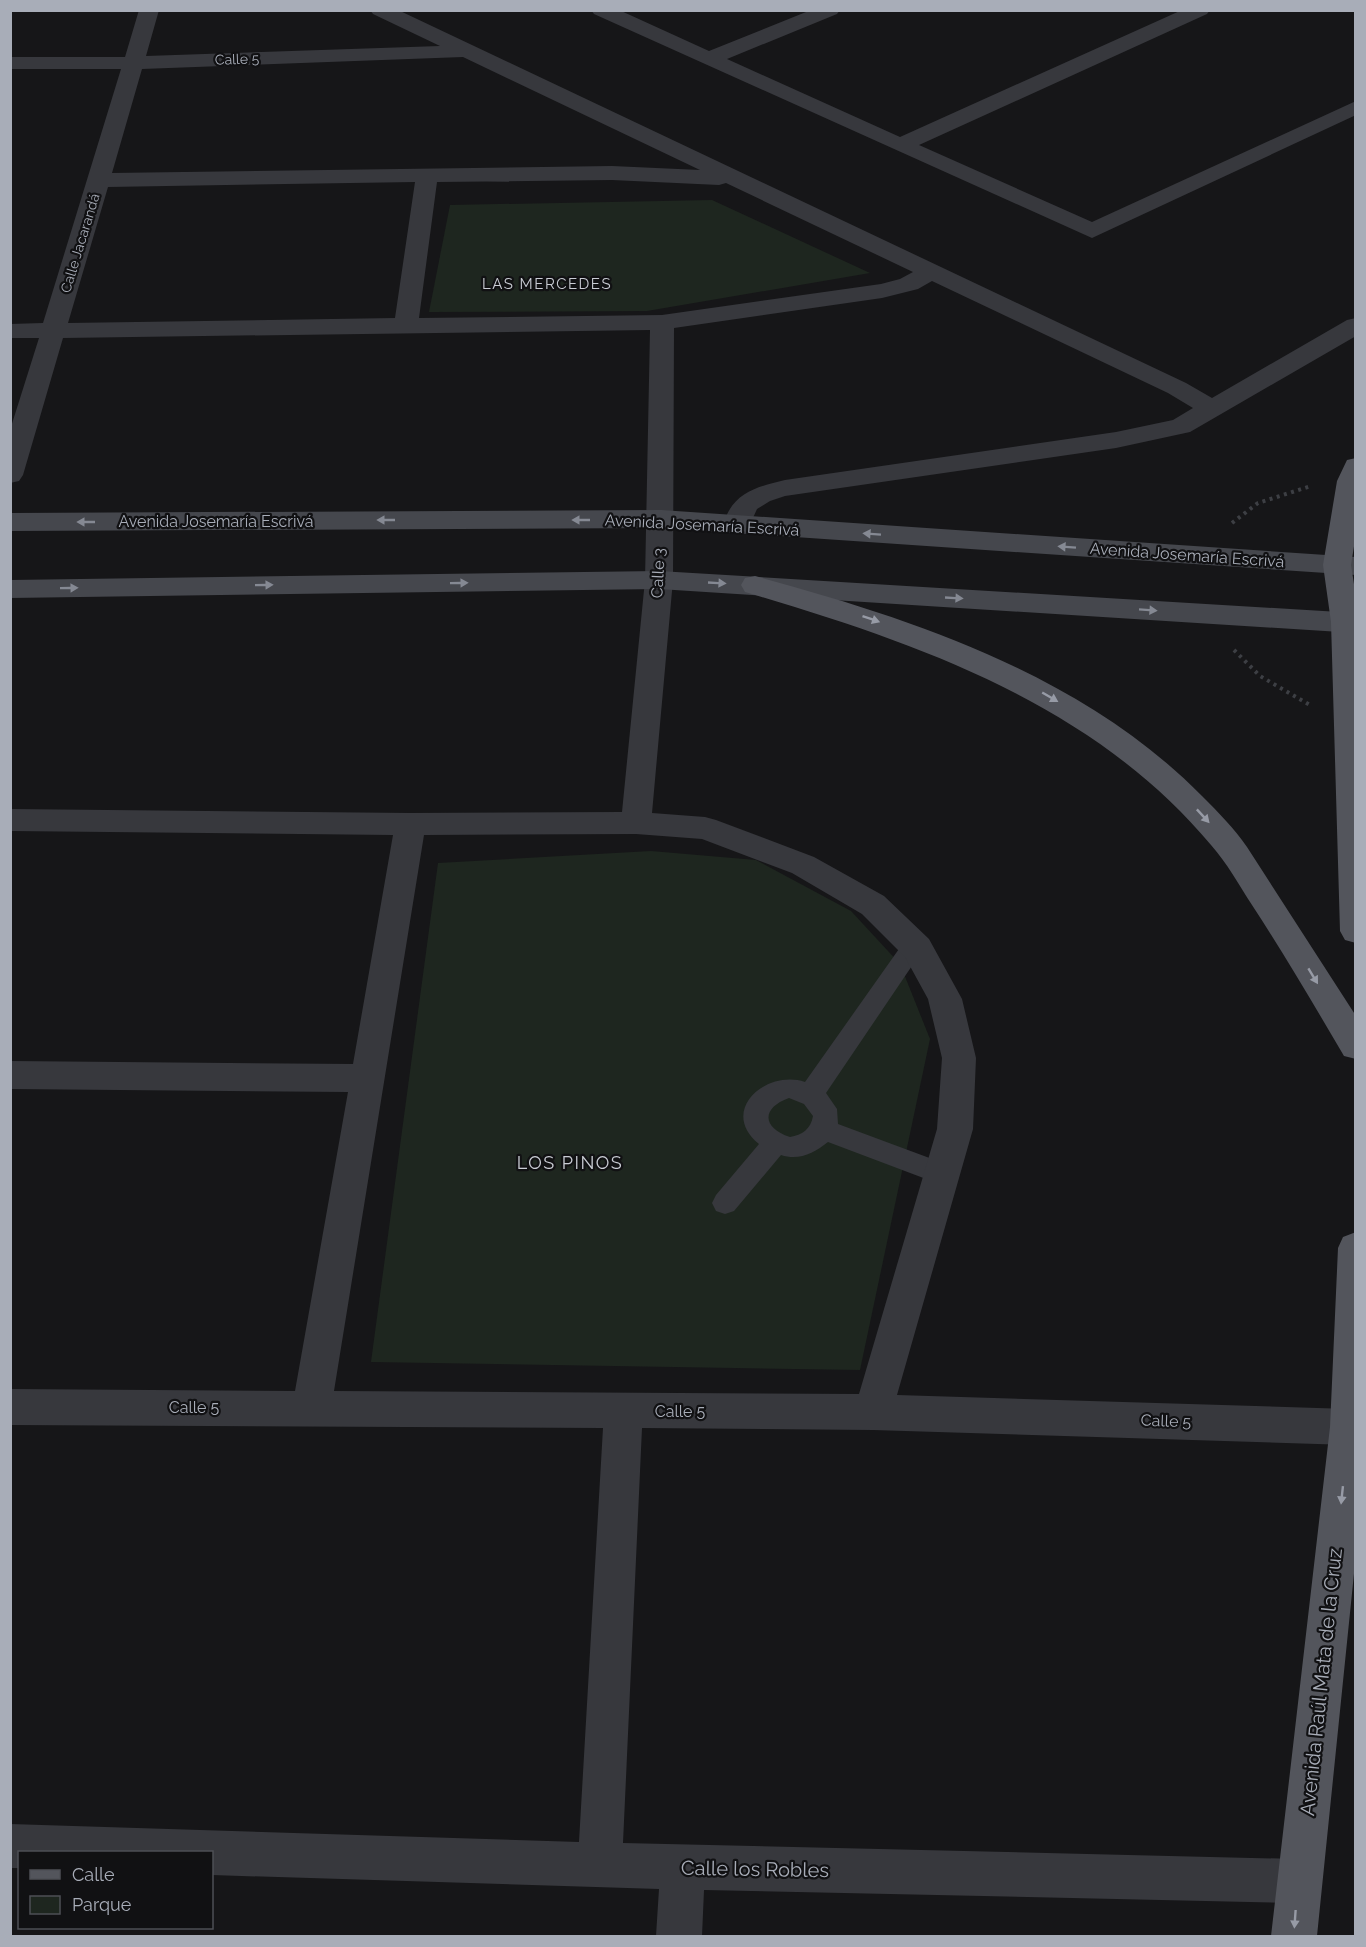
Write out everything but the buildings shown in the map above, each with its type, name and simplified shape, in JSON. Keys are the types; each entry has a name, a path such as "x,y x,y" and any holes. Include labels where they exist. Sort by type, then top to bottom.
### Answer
{"main road":[{"path":"1356,466 1350,481 1346,566 1350,623 1356,931"},
{"name":"Avenida Josemaría Escrivá","path":"10,522 661,519 1346,566"},
{"path":"10,589 658,580 1350,623"},
{"path":"755,585 867,618 986,664 1046,694 1125,743 1176,787 1223,838 1282,925 1356,1046"},
{"name":"Avenida Raúl Mata de la Cruz","path":"1294,1936 1298,1881 1349,1427 1356,1248"}],"street":[{"name":"Calle Jacarandá","path":"10,475 149,10"},
{"path":"380,10 933,271 1177,388 1211,408"},
{"path":"601,10 1092,231 1356,107"},
{"path":"707,58 830,10"},
{"path":"900,145 1200,10"},
{"name":"Calle 5","path":"10,63 134,63 464,51"},
{"path":"99,180 612,172 736,178"},
{"path":"406,326 428,175"},
{"path":"10,331 662,322 882,291 909,284 933,271"},
{"name":"Calle 3","path":"636,823 658,580 661,519 662,322"},
{"path":"737,525 739,513 744,504 759,494 796,486 1116,440 1181,426 1356,325"},
{"path":"10,820 410,824 636,823 705,828 803,865 873,905 914,945 945,999 959,1058 955,1130 873,1412"},
{"path":"312,1407 410,824"},
{"path":"10,1075 366,1078"},
{"name":"Calle 5","path":"10,1407 873,1412 1349,1427"},
{"path":"600,1864 623,1410"},
{"name":"Calle los Robles","path":"10,1846 153,1851"},
{"name":"Calle los Robles","path":"213,1853 683,1867 1298,1881"},
{"path":"679,1936 683,1867"}],"lane":[{"path":"811,1094 914,945"},
{"path":"789,1088 811,1094 820,1102 825,1111 826,1120 823,1129 817,1137 798,1146 775,1144 759,1131 755,1122 755,1112 759,1103 776,1090 789,1088"},
{"path":"823,1129 942,1174"},
{"path":"725,1203 775,1144"}],"green space":[{"path":"712,200 870,273 647,311 429,312 450,205"},
{"path":"651,851 756,860 851,911 900,964 930,1039 860,1370 371,1362 438,863"}],"district":[{"name":"LAS MERCEDES","path":"547,284"},
{"name":"LOS PINOS","path":"570,1162"}]}
